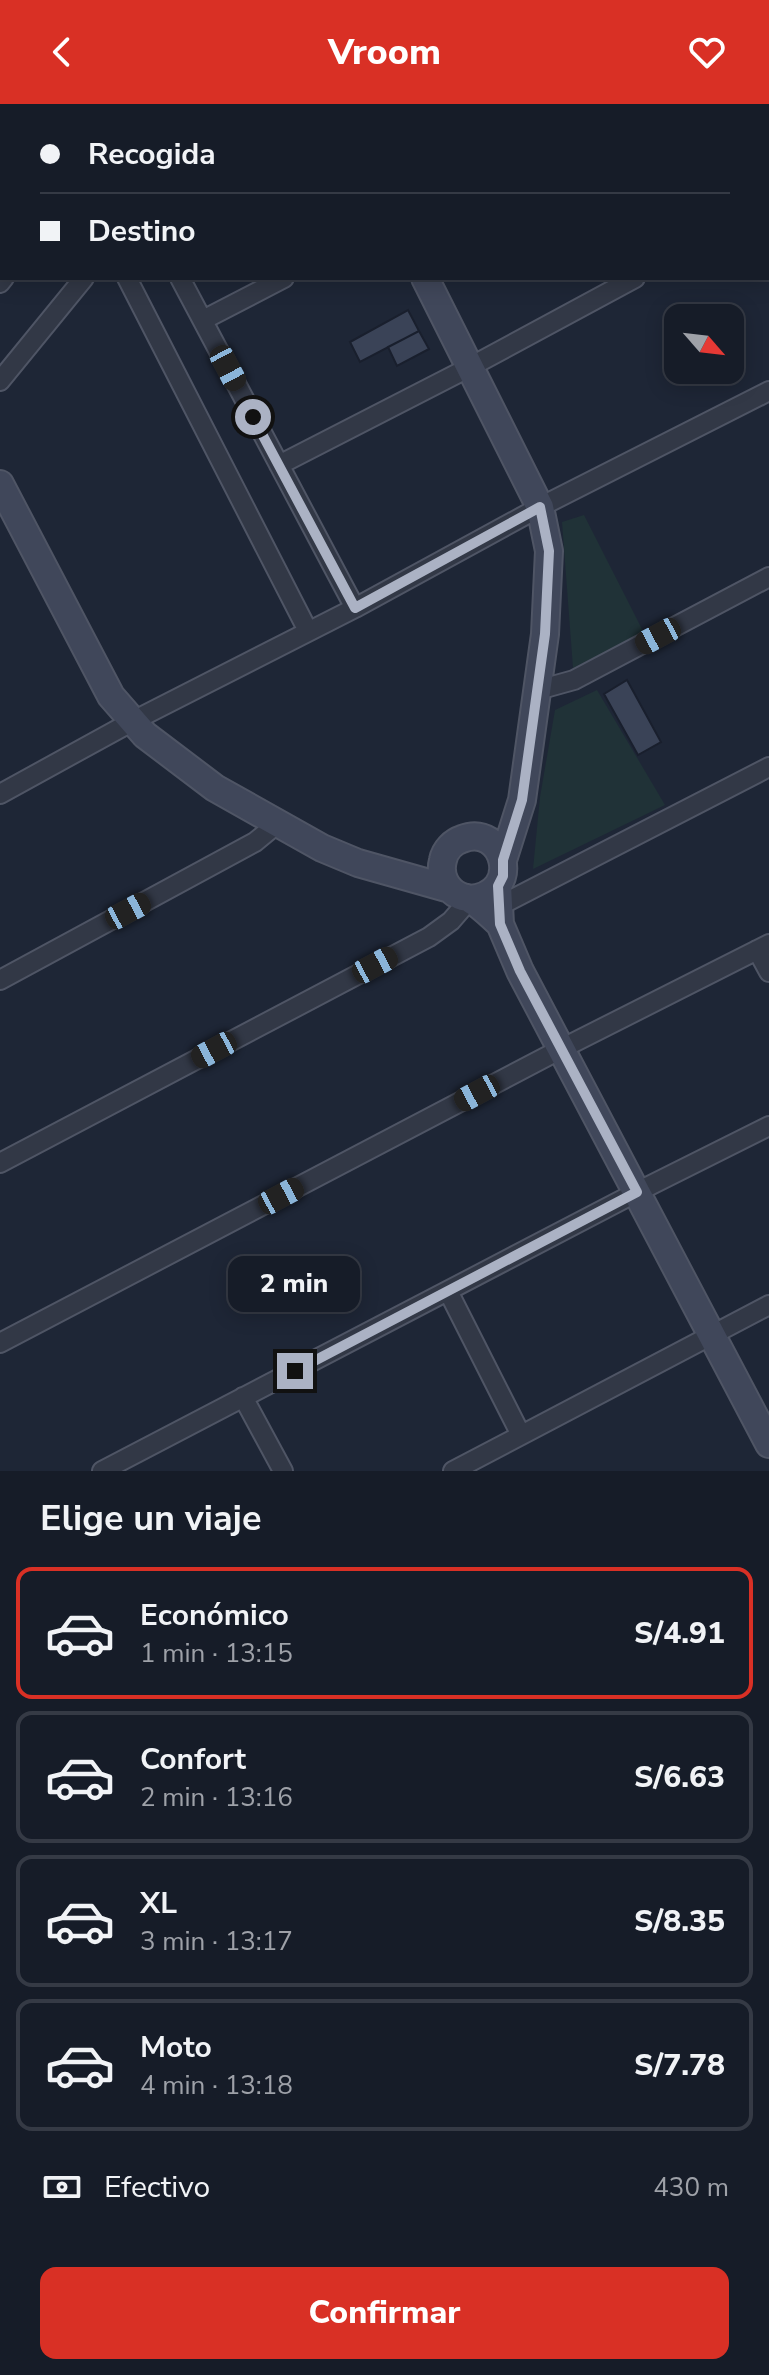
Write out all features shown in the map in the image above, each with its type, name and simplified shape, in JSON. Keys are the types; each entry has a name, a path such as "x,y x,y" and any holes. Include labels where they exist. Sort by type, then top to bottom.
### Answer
{"street":[{"path":"0,381 82,280"},
{"path":"128,280 308,631"},
{"path":"181,280 355,608"},
{"path":"203,320 280,280"},
{"path":"426,280 540,507 549,551 545,634 538,690 522,800 503,860 499,905 520,971 769,1444"},
{"path":"279,465 631,280"},
{"path":"0,794 540,507 769,391"},
{"path":"0,484 111,696 145,735 215,788 322,848 358,863 499,905 769,767"},
{"path":"538,690 574,680 769,577"},
{"path":"0,980 255,842 278,823"},
{"path":"460,894 442,873 445,854 459,840 478,837 488,840 496,846 503,860"},
{"path":"0,1163 429,937 451,921 460,894"},
{"path":"0,1343 561,1049 763,947 769,972"},
{"path":"102,1471 769,1126"},
{"path":"448,1291 521,1435"},
{"path":"453,1471 769,1305"},
{"path":"243,1397 283,1471"}],"shaded area":[{"path":"584,515 644,633 573,668 562,522"},
{"path":"597,690 665,805 533,869 540,797 555,710"}],"building":[{"path":"408,310 419,331 360,362 350,342"},
{"path":"419,331 429,349 397,366 388,347"},
{"path":"627,680 661,742 638,755 604,694"}],"route":[{"path":"253,417 355,608 540,507 549,551 545,634 522,800 498,886 500,924 520,971 637,1192 295,1371"}]}
